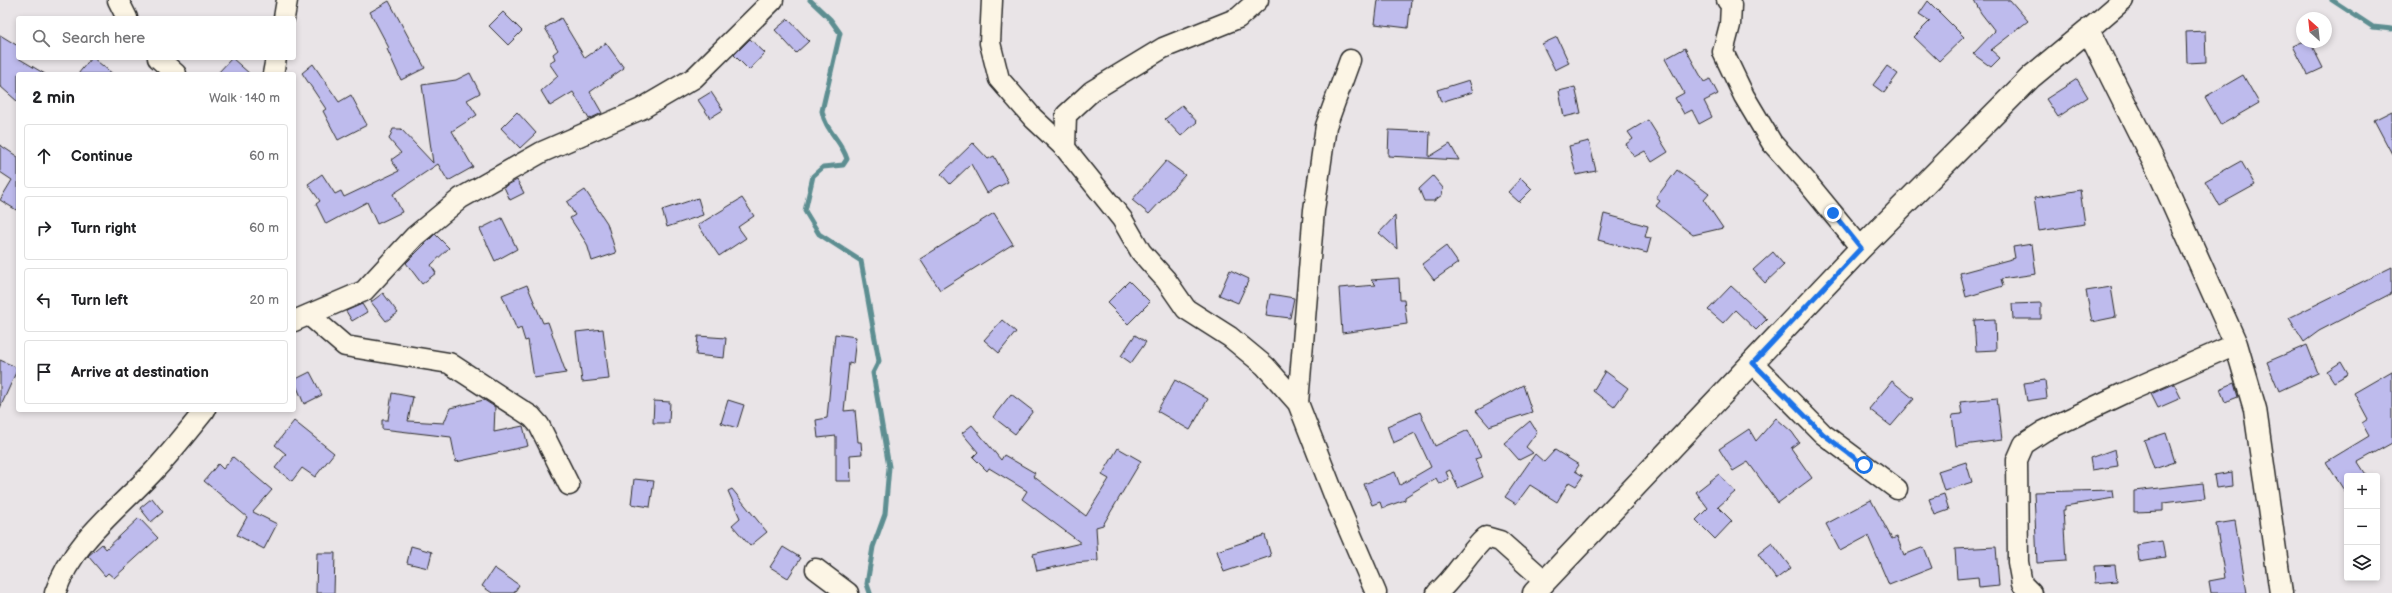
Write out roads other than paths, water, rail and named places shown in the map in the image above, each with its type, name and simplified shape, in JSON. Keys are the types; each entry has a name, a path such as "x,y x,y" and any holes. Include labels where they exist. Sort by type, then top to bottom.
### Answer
{"street":[{"path":"118,0 126,16"},
{"path":"284,16 287,0"},
{"path":"301,318 364,291 415,236 461,198 542,152 641,109 694,78 773,0"},
{"path":"992,0 990,43 999,79 1033,118 1065,148 1122,219 1141,252 1166,280 1186,309 1230,337 1265,366 1298,403 1339,507 1376,593"},
{"path":"1065,148 1066,115 1092,90 1163,48 1238,18 1258,0"},
{"path":"1727,0 1731,5 1730,25 1723,52 1744,96 1772,143 1806,180 1861,248"},
{"path":"1437,593 1449,583 1476,546 1486,537 1500,541 1540,587 1861,248 2031,77 2123,0"},
{"path":"2088,30 2160,174 2236,344 2255,409 2281,593"},
{"path":"160,60 174,72"},
{"path":"273,72 276,60"},
{"path":"1298,403 1314,210 1326,126 1350,60"},
{"path":"301,318 345,346 449,364 469,375 532,417 539,425 569,485"},
{"path":"2031,593 2022,584 2018,562 2017,460 2024,444 2044,431 2124,393 2236,344"},
{"path":"1753,363 1823,434 1897,490"},
{"path":"55,593 61,575 83,543 153,472 203,412"},
{"path":"816,569 848,593"}],"waterway":[{"path":"810,0 830,19 840,33 822,111 826,124 841,146 847,159 843,165 823,167 813,176 805,211 819,234 861,261 879,361 873,373 889,467 885,514 873,547 867,584 870,593"},
{"path":"2332,0 2373,27 2392,29"}]}
